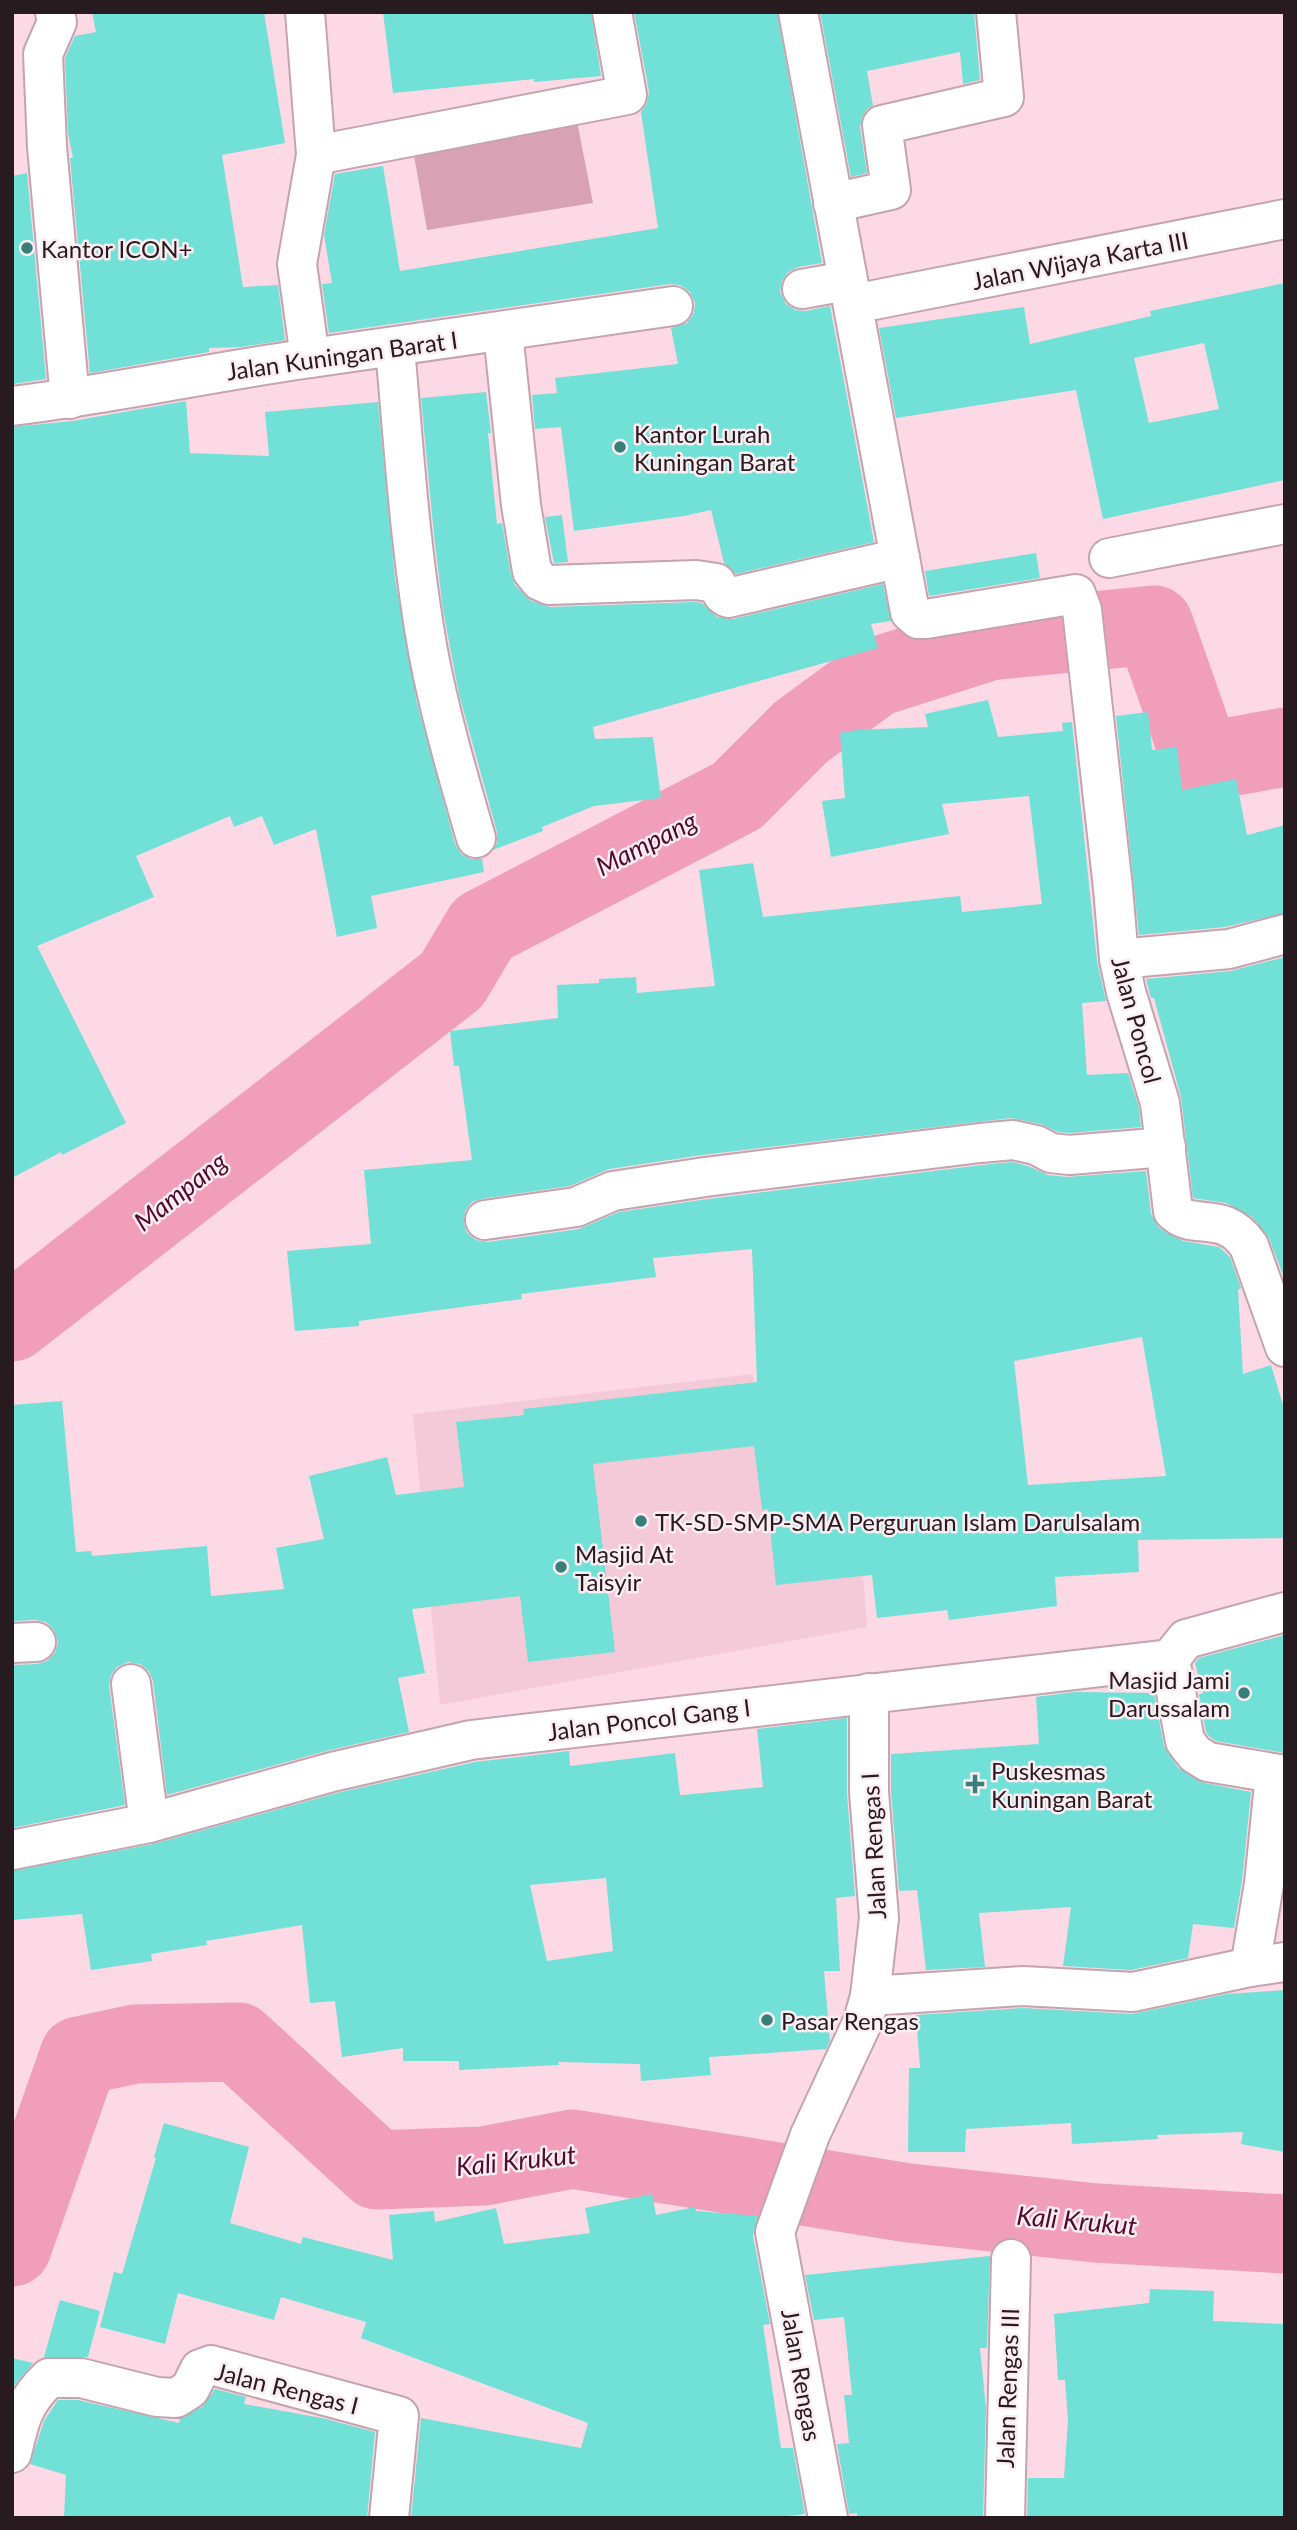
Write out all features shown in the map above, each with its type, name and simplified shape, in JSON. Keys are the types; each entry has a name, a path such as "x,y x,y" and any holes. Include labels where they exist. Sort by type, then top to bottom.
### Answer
{"street":[{"path":"55,12 57,22 43,54 47,147 70,399"},
{"path":"306,12 316,155 297,264 310,358"},
{"path":"316,155 627,94 612,12"},
{"path":"503,332 521,505 532,571 540,581 549,586 696,580 716,583 728,598 900,558 861,291 833,203 798,12"},
{"path":"833,203 891,190 882,125 1004,97 996,12"},
{"name":"Jalan Wijaya Karta III","path":"802,289 861,291 1285,219"},
{"name":"Jalan Kuningan Barat I","path":"12,406 70,399 310,358 395,348 673,306"},
{"path":"395,348 413,547 428,652 451,755 476,838"},
{"path":"1109,558 1285,524"},
{"name":"Jalan Poncol","path":"900,558 910,612 918,619 1079,602 1119,959 1126,992 1160,1103 1173,1211 1182,1217 1227,1225 1240,1234 1249,1246 1285,1347"},
{"path":"1119,959 1229,949 1285,934"},
{"path":"485,1220 576,1208 613,1191 980,1143 1013,1140 1036,1144 1051,1153 1069,1156 1166,1147"},
{"path":"870,1996 1023,1986 1133,1992 1267,1965 1264,1884 1280,1775 1208,1762 1195,1754 1185,1741 1170,1658 1186,1639 1285,1612"},
{"name":"Jalan Poncol Gang I","path":"12,1850 149,1823 332,1772 471,1740 1170,1658"},
{"path":"131,1684 149,1823"},
{"name":"Jalan Rengas I","path":"775,2232 810,2135 863,2021 870,1996 879,1918 869,1792 869,1693"},
{"name":"Jalan Rengas","path":"775,2232 828,2518"},
{"name":"Jalan Rengas III","path":"1005,2518 1011,2259"},
{"name":"Jalan Rengas I","path":"12,2454 19,2422 32,2395 49,2378 81,2378 157,2397 176,2398 190,2389 200,2369 211,2365 399,2416 389,2518"}],"shaded area":[{"path":"575,111 593,203 427,230 411,138"},
{"name":"TK-SD-SMP-SMA Perguruan Islam Darulsalam","path":"753,1374 755,1401 849,1390 867,1627 440,1705 413,1414"}],"building":[{"path":"92,12 264,12 285,143 222,155 243,287 278,285 285,340 241,347 209,348 209,352 90,373 70,158 73,158 68,133 65,58 75,36 96,32"},
{"path":"383,12 591,12 601,76 534,82 534,79 393,93"},
{"path":"634,12 777,12 822,263 798,267 788,272 782,281 780,292 786,304 795,310 806,311 830,306 874,542 736,574 724,563 711,510 574,531 561,427 535,429 532,395 557,393 555,378 678,364 671,328 687,323 694,313 695,303 690,292 680,285 670,284 329,333 322,284 332,283 324,235 335,174 383,166 400,271 658,228 641,112 647,103 649,91"},
{"path":"820,12 974,12 980,80 963,84 960,52 867,71 873,106 867,109 862,117 860,127 867,173 851,177"},
{"name":"Kantor ICON+","path":"27,173 46,379 12,384 12,176"},
{"path":"1285,283 1285,480 1103,519 1076,390 896,418 879,328 1024,307 1030,344 1151,316 1150,311","holes":["1204,343 1219,409 1149,423 1134,358"]},
{"path":"486,392 497,524 502,523 515,585 531,601 550,607 695,602 702,603 717,617 733,619 883,584 891,621 871,624 878,648 593,727 595,739 653,737 661,798 594,806 542,827 543,831 493,850 497,843 497,832 459,694 443,610 421,398"},
{"path":"186,401 190,453 269,456 265,412 378,402 395,579 417,703 455,844 461,854 471,859 482,859 484,872 371,896 377,928 337,937 316,829 274,845 262,816 234,827 230,816 136,856 154,897 37,946 126,1123 62,1155 61,1152 12,1178 12,427 73,421"},
{"path":"562,515 568,562 554,563 545,517"},
{"path":"1036,553 1040,578 929,596 925,571"},
{"path":"988,700 998,737 1063,731 1062,723 1072,722 1097,961 1106,1001 1082,1003 1087,1075 1128,1073 1139,1108 1141,1127 1069,1133 1011,1118 702,1155 609,1169 570,1186 472,1202 465,1211 464,1224 467,1233 476,1240 488,1242 579,1229 619,1212 1012,1162 1048,1175 1067,1177 1146,1171 1151,1214 1159,1228 1183,1241 1219,1247 1230,1257 1241,1288 1238,1290 1243,1374 1271,1365 1285,1412 1285,1538 1138,1540 1139,1572 1055,1577 1057,1606 949,1620 947,1610 877,1618 872,1575 776,1585 768,1509 762,1510 754,1446 593,1464 615,1652 528,1662 520,1596 412,1609 425,1673 398,1678 409,1732 326,1751 167,1795 153,1681 149,1671 140,1664 128,1662 117,1667 111,1675 109,1686 125,1805 12,1828 12,1665 47,1661 55,1653 58,1642 54,1630 46,1622 12,1621 12,1405 62,1401 76,1552 91,1551 92,1556 207,1546 211,1596 284,1589 276,1548 324,1539 309,1476 387,1457 396,1495 464,1487 456,1422 524,1415 523,1409 757,1382 752,1249 653,1258 656,1277 521,1294 522,1299 359,1321 359,1326 295,1331 287,1251 371,1244 364,1170 472,1160 459,1066 454,1066 450,1031 558,1018 557,985 599,983 599,979 636,977 637,993 715,986 699,870 753,863 763,917 960,896 962,912 1042,904 1029,796 942,804 949,834 831,857 822,801 845,798 840,733 928,727 925,714","holes":["1142,1337 1166,1476 1028,1485 1014,1361"]},
{"path":"1148,712 1152,750 1177,747 1182,790 1236,779 1247,835 1285,825 1285,913 1225,927 1139,935 1116,716"},
{"path":"1285,957 1283,1275 1269,1238 1252,1217 1226,1203 1193,1198 1181,1097 1154,998 1151,998 1146,979 1231,971"},
{"name":"Masjid Jami Darussalam","path":"1285,1635 1285,1753 1216,1741 1210,1737 1206,1732 1199,1694 1203,1694 1195,1663 1199,1658"},
{"path":"1074,1692 1154,1693 1164,1746 1178,1768 1204,1783 1251,1792 1242,1881 1234,1928 1193,1924 1188,1958 1131,1970 1063,1966 1071,1907 979,1913 985,1967 926,1970 917,1890 899,1891 891,1791 891,1754 1039,1744 1036,1697"},
{"path":"847,1718 847,1794 855,1896 836,1898 840,1971 824,1971 830,2041 826,2049 709,2057 711,2075 641,2081 640,2064 558,2062 559,2065 459,2070 459,2061 403,2061 403,2048 342,2057 335,2001 310,2003 302,1925 206,1941 207,1945 151,1954 152,1961 91,1970 82,1914 12,1920 12,1871 153,1844 337,1793 475,1762 569,1751 570,1766 675,1753 680,1795 763,1787 757,1729","holes":["606,1878 613,1951 547,1961 530,1885"]},
{"path":"1285,1990 1285,2152 1241,2144 1243,2132 1157,2135 1158,2139 1072,2144 1071,2123 966,2129 965,2152 908,2152 909,2068 920,2068 916,2015 1023,2008 1132,2014 1227,1994"},
{"path":"164,2123 249,2147 230,2223 301,2244 303,2237 393,2260 389,2215 434,2211 435,2222 496,2208 504,2244 590,2233 585,2208 652,2194 656,2215 695,2207 696,2211 758,2216 753,2236 770,2324 763,2325 781,2448 793,2448 805,2514 770,2518 411,2518 421,2418 581,2448 588,2423 361,2338 366,2322 281,2297 274,2320 178,2293 165,2344 100,2327 114,2272 122,2274"},
{"path":"990,2256 987,2348 980,2348 986,2409 983,2518 857,2518 857,2513 849,2514 837,2444 849,2443 844,2395 852,2395 844,2317 814,2320 805,2275"},
{"path":"1150,2289 1214,2291 1213,2321 1285,2324 1285,2518 1027,2518 1028,2478 1064,2478 1068,2420 1065,2380 1058,2380 1054,2314 1149,2303"},
{"path":"60,2300 100,2311 88,2357 44,2357"},
{"path":"12,2358 33,2363 12,2388"},
{"path":"215,2389 246,2397 244,2404 322,2418 375,2432 367,2518 64,2518 66,2475 30,2464 44,2421 58,2400 78,2400 179,2423 180,2418 202,2407"}],"waterway":[{"name":"Mampang","path":"12,1322 452,980 483,928 737,796 801,732 876,677 989,641 1154,625 1202,762 1285,747"},
{"name":"Kali Krukut","path":"12,2247 79,2056 135,2044 238,2042 377,2170 484,2166 572,2149 909,2203 1096,2223 1285,2234"}],"place":[{"name":"Kantor ICON+","path":"27,248"},
{"name":"Kantor Lurah Kuningan Barat","path":"620,447"},
{"name":"TK-SD-SMP-SMA Perguruan Islam Darulsalam","path":"641,1521"},
{"name":"Masjid At Taisyir","path":"561,1567"},
{"name":"Masjid Jami Darussalam","path":"1244,1693"},
{"name":"Puskesmas Kuningan Barat","path":"975,1784"},
{"name":"Pasar Rengas","path":"767,2020"}]}
